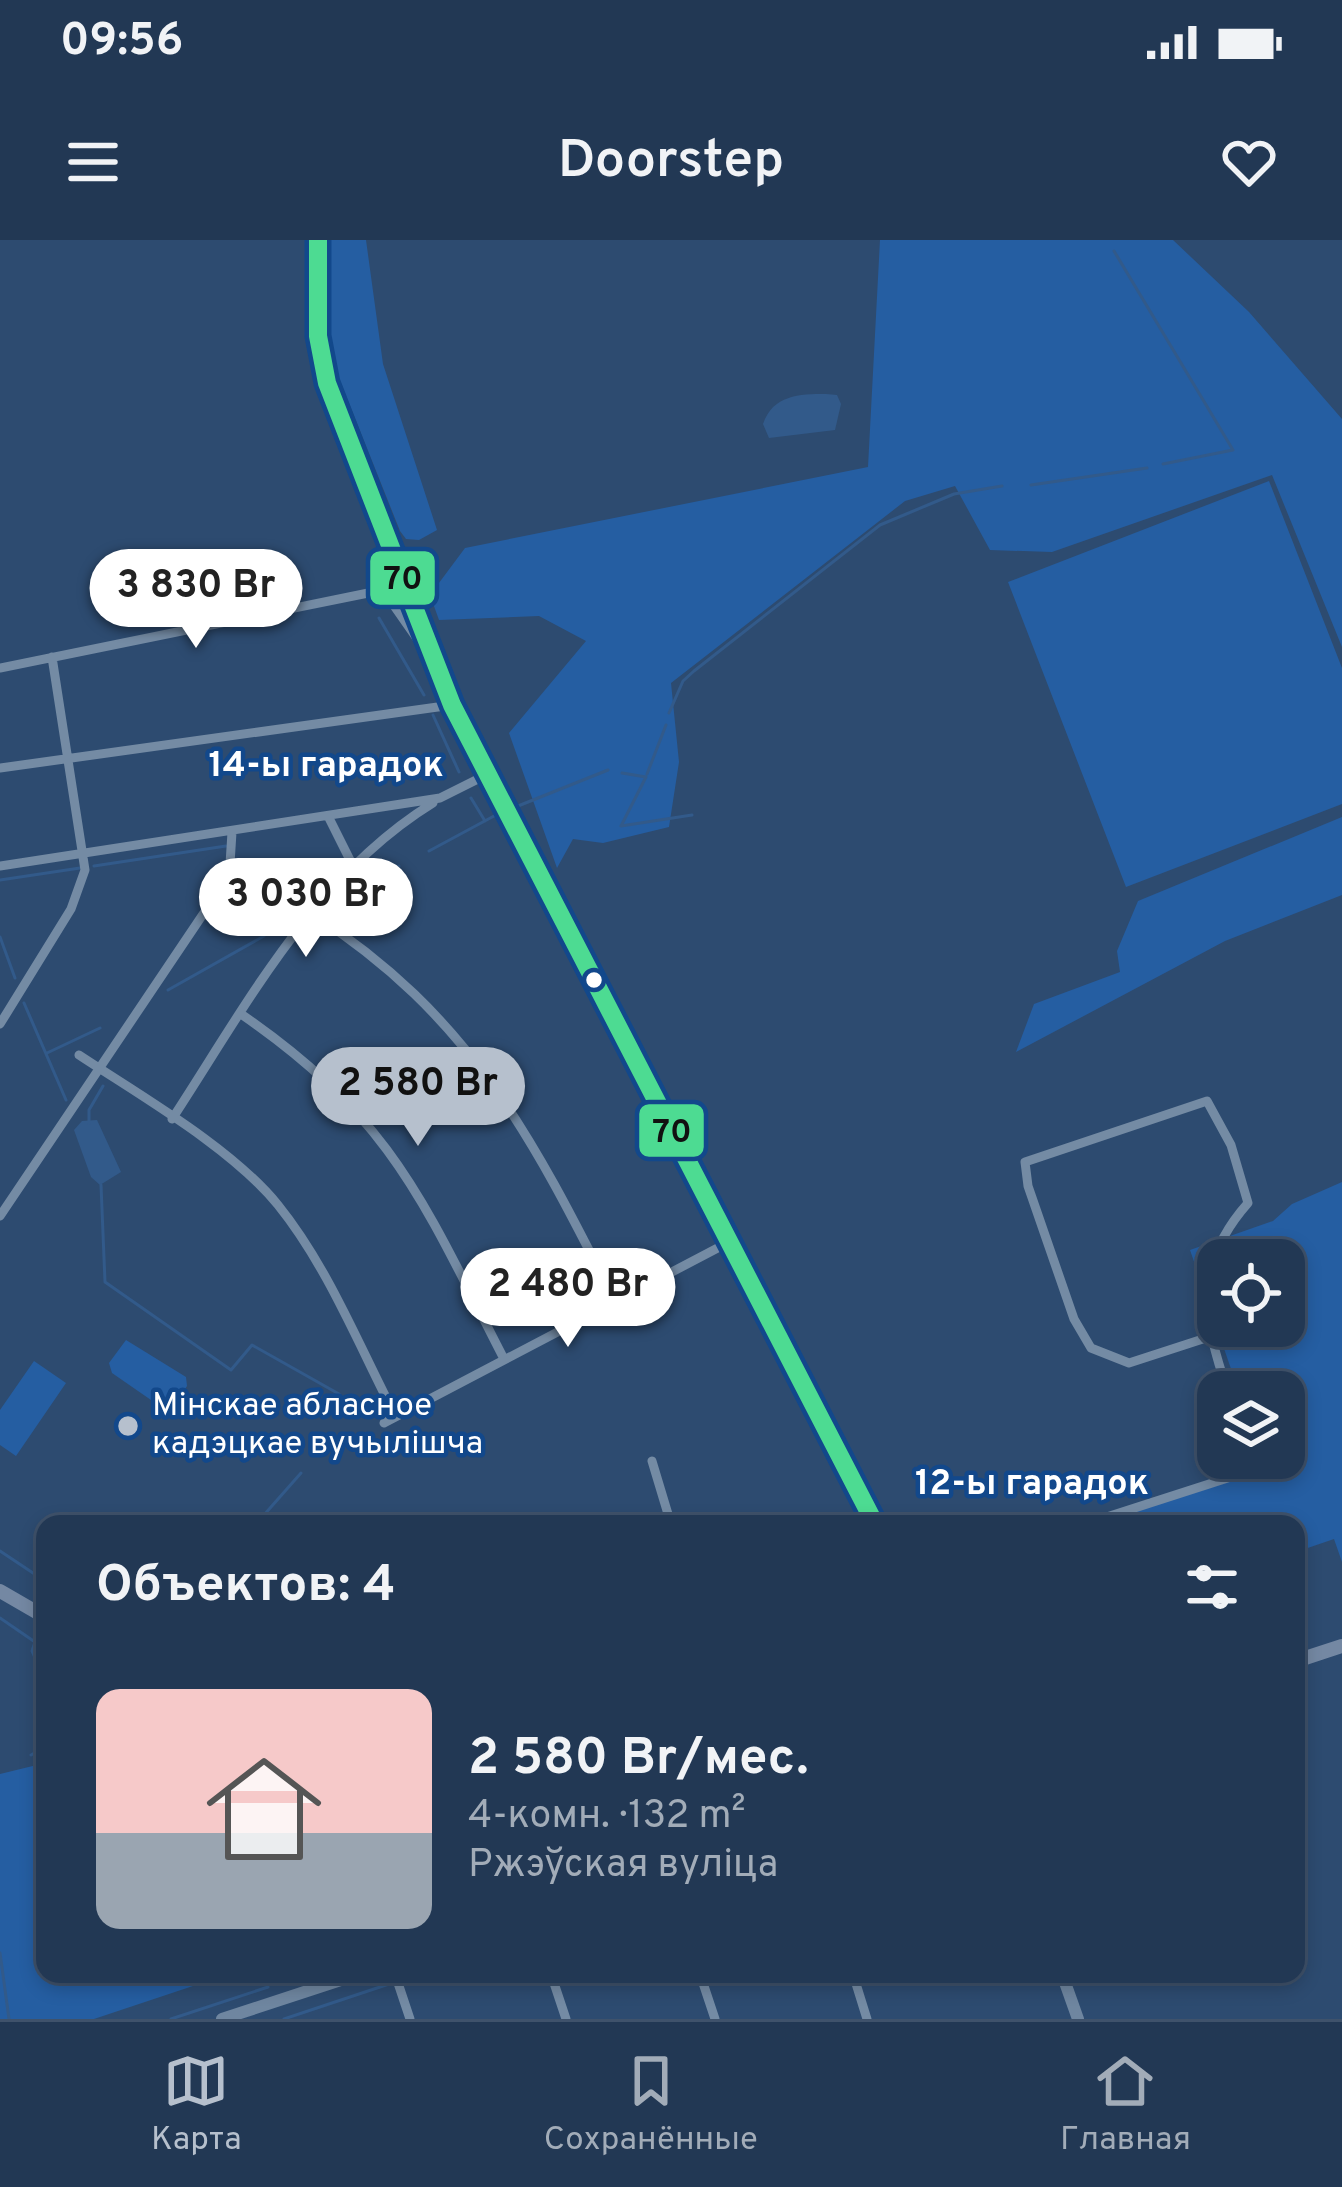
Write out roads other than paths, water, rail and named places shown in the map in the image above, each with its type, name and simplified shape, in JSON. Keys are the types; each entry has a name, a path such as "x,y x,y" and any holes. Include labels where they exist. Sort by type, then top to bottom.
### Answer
{"main road":[{"path":"0,1586 36,1611"},
{"path":"1305,1658 1342,1646"},
{"path":"222,2019 256,2014 336,1983"},
{"path":"1065,1983 1078,2019"}],"street":[{"path":"318,240 318,336 327,383 427,652 486,776 870,1515"},
{"path":"0,668 383,590 427,652"},
{"path":"0,1024 71,909 85,870 52,657"},
{"path":"0,769 452,705"},
{"path":"172,1119 311,913 352,864 440,798 486,776"},
{"path":"0,866 440,798"},
{"path":"328,816 352,864"},
{"path":"0,1216 220,889 230,864 232,832"},
{"path":"311,913 417,992 475,1057 549,1171 615,1301"},
{"path":"242,1014 339,1088 401,1163 504,1359"},
{"path":"79,1055 247,1174 278,1205 328,1286 395,1415"},
{"path":"1207,1101 1232,1145 1247,1203 1233,1219 1203,1287 1209,1337 1129,1363 1091,1348 1074,1319 1028,1186 1025,1162 1126,1124 1207,1101"},
{"path":"384,1423 731,1241"},
{"path":"652,1461 668,1515"},
{"path":"1112,1515 1222,1479"},
{"path":"398,1983 410,2019"},
{"path":"554,1983 566,2019"},
{"path":"703,1983 715,2019"},
{"path":"856,1983 867,2019"}],"waterway":[{"path":"1114,251 1233,450 1163,464"},
{"path":"1031,485 1147,468"},
{"path":"669,713 683,681 694,671 880,525 954,494 1002,486"},
{"path":"379,618 424,695"},
{"path":"433,715 459,772"},
{"path":"647,774 666,725"},
{"path":"513,808 608,770"},
{"path":"622,773 646,777 621,826 692,815"},
{"path":"471,798 485,821"},
{"path":"429,851 494,816"},
{"path":"94,866 226,846"},
{"path":"392,869 399,866"},
{"path":"0,880 80,868"},
{"path":"168,990 264,936"},
{"path":"0,937 15,978"},
{"path":"24,1003 66,1100"},
{"path":"47,1053 100,1028"},
{"path":"89,1123 89,1110 103,1086"},
{"path":"101,1185 105,1282 231,1370 252,1345 339,1394"},
{"path":"264,1515 301,1473"},
{"path":"0,1551 36,1575"},
{"path":"0,1618 35,1642 36,1660"},
{"path":"31,1755 36,1752"},
{"path":"0,1953 9,2019"},
{"path":"284,2019 389,1984"},
{"path":"171,2019 268,1987"}],"place":[{"name":"Мінскае абласное кадэцкае вучылішча","path":"128,1426"}],"district":[{"name":"14-ы гарадок","path":"326,767"},
{"name":"12-ы гарадок","path":"1032,1485"}]}
